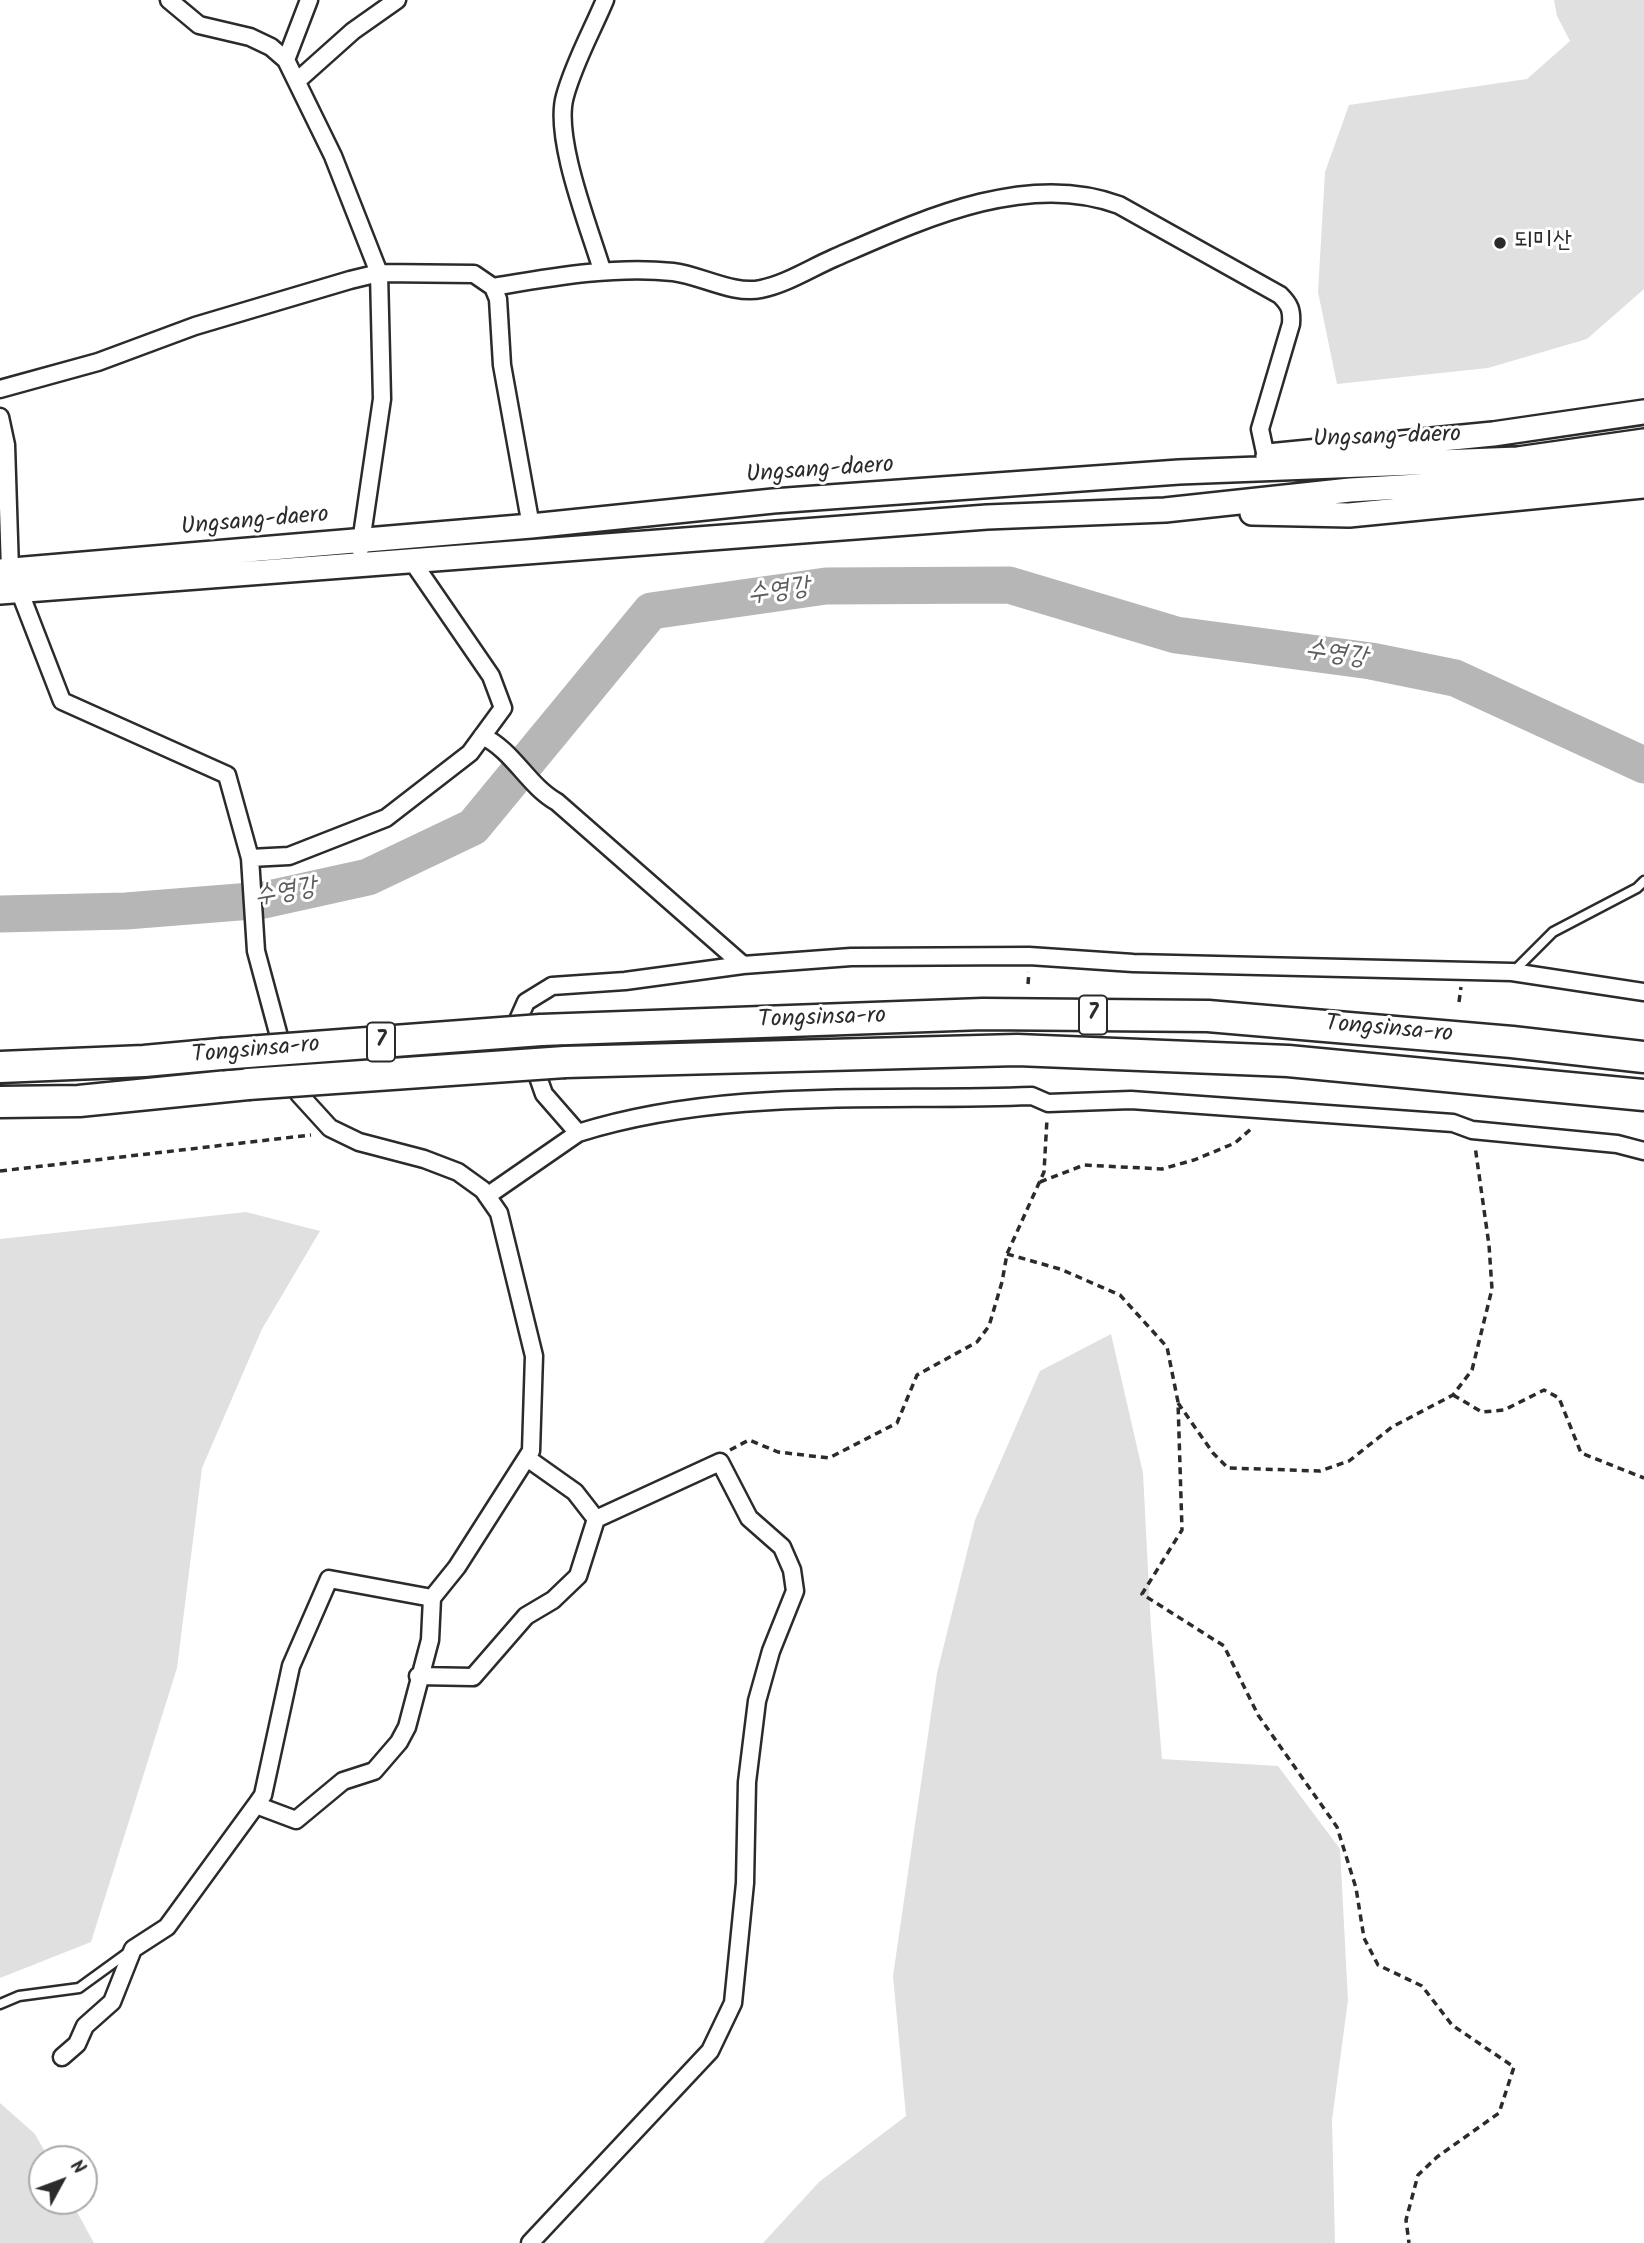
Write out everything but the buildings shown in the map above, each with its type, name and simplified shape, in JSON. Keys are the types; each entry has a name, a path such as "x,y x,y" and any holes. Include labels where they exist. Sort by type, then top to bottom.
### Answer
{"highway":[{"name":"Tongsinsa-ro","path":"0,1067 144,1061 541,1030 983,1014 1208,1016 1512,1042 1644,1057"},
{"name":"Tongsinsa-ro","path":"0,1102 79,1101 248,1084 565,1062 1017,1050 1287,1061 1644,1095"}],"main road":[{"path":"1179,472 1266,457 1493,433 1644,412"},
{"name":"Ungsang-daero","path":"7,581 359,541 773,500 1179,472 1518,459 1644,441"},
{"name":"Ungsang-daero","path":"7,581 362,565 987,517 1164,510 1350,490 1521,480 1644,463"},
{"path":"1164,510 1349,515 1644,486"}],"street":[{"path":"169,0 199,25 250,37 271,47 286,60 333,156 379,273 383,399 359,541 362,565"},
{"path":"286,60 309,0"},
{"path":"297,81 353,31 397,0"},
{"path":"602,270 573,174 562,120 565,96 605,0"},
{"path":"493,287 602,270 674,272 759,290 904,228 959,209 1023,196 1101,198 1119,205 1280,295 1289,303 1292,311 1291,324 1260,429 1266,457"},
{"path":"0,390 98,362 195,326 379,273 474,274 493,287 498,299 507,396 531,526"},
{"path":"0,418 6,444 7,581 62,701 227,775 250,858 256,951 283,1054 299,1094 330,1128 359,1142 424,1159 458,1172 487,1196 499,1213 534,1356 531,1451 457,1567 432,1598 430,1640 418,1676 407,1727 399,1742 374,1771 343,1781 296,1820 256,1805"},
{"path":"250,858 289,856 386,818 488,739 503,708 491,676 412,561"},
{"path":"488,739 545,795 557,802 743,965"},
{"path":"578,1133 544,1094 518,1020 526,1002 552,986 625,981 743,965 851,957 1029,956 1133,963 1512,972 1644,992"},
{"path":"487,1196 578,1133 630,1117 694,1107 798,1101 1032,1096 1048,1103 1132,1100 1453,1123 1472,1130 1617,1144 1644,1150"},
{"path":"527,1458 575,1492 596,1519"},
{"path":"418,1676 473,1677 526,1616 553,1600 578,1576 596,1519 720,1462 749,1518 782,1547 792,1570 795,1591 771,1651 757,1701 747,1782 744,1883 733,2003 710,2051 530,2243"},
{"path":"62,2057 78,2044 85,2026 112,2002 133,1950 167,1927 263,1795 291,1666 329,1580 432,1598"}],"lane":[{"path":"1512,972 1553,932 1637,888 1644,881"},
{"path":"0,2004 19,1996 79,1988 133,1950"}],"path":[{"path":"720,1462 733,1447 749,1440 778,1452 829,1458 897,1423 918,1375 976,1342 989,1326 1003,1282 1007,1254 1044,1172 1048,1103"},
{"path":"1040,1182 1084,1165 1162,1169 1194,1160 1235,1143 1255,1125 1259,1111"},
{"path":"0,1171 312,1135 330,1128"},
{"path":"1178,1402 1213,1453 1228,1468 1320,1471 1349,1461 1392,1427 1453,1395 1472,1370 1492,1289 1489,1245 1472,1130"},
{"path":"1007,1254 1060,1269 1120,1295 1167,1347 1178,1402 1182,1530 1142,1594 1224,1646 1258,1715 1337,1827 1356,1888 1364,1938 1378,1965 1422,1986 1452,2025 1514,2067 1499,2113 1437,2157 1418,2175 1406,2220 1409,2243"},
{"path":"1453,1395 1482,1412 1504,1410 1544,1390 1559,1398 1581,1453 1644,1478"}],"shaded area":[{"path":"1554,0 1644,0 1644,289 1587,339 1488,368 1337,384 1318,292 1325,172 1349,105 1527,79 1570,41 1557,16"},
{"path":"246,1212 320,1231 262,1329 202,1468 177,1668 91,1942 0,1978 0,1239"},
{"path":"1111,1334 1143,1473 1151,1628 1162,1759 1278,1766 1340,1849 1348,2000 1332,2120 1335,2243 763,2243 819,2182 906,2116 893,1976 937,1673 975,1520 1040,1371"},
{"path":"0,2103 35,2134 41,2145 28,2145 28,2215 79,2215 94,2243 0,2243"}],"waterway":[{"name":"수영강","path":"0,914 126,911 264,900 368,877 473,827 651,611 826,586 1009,585 1176,635 1371,661 1455,678 1644,765"}],"place":[{"name":"되미산","path":"1500,243"}]}
